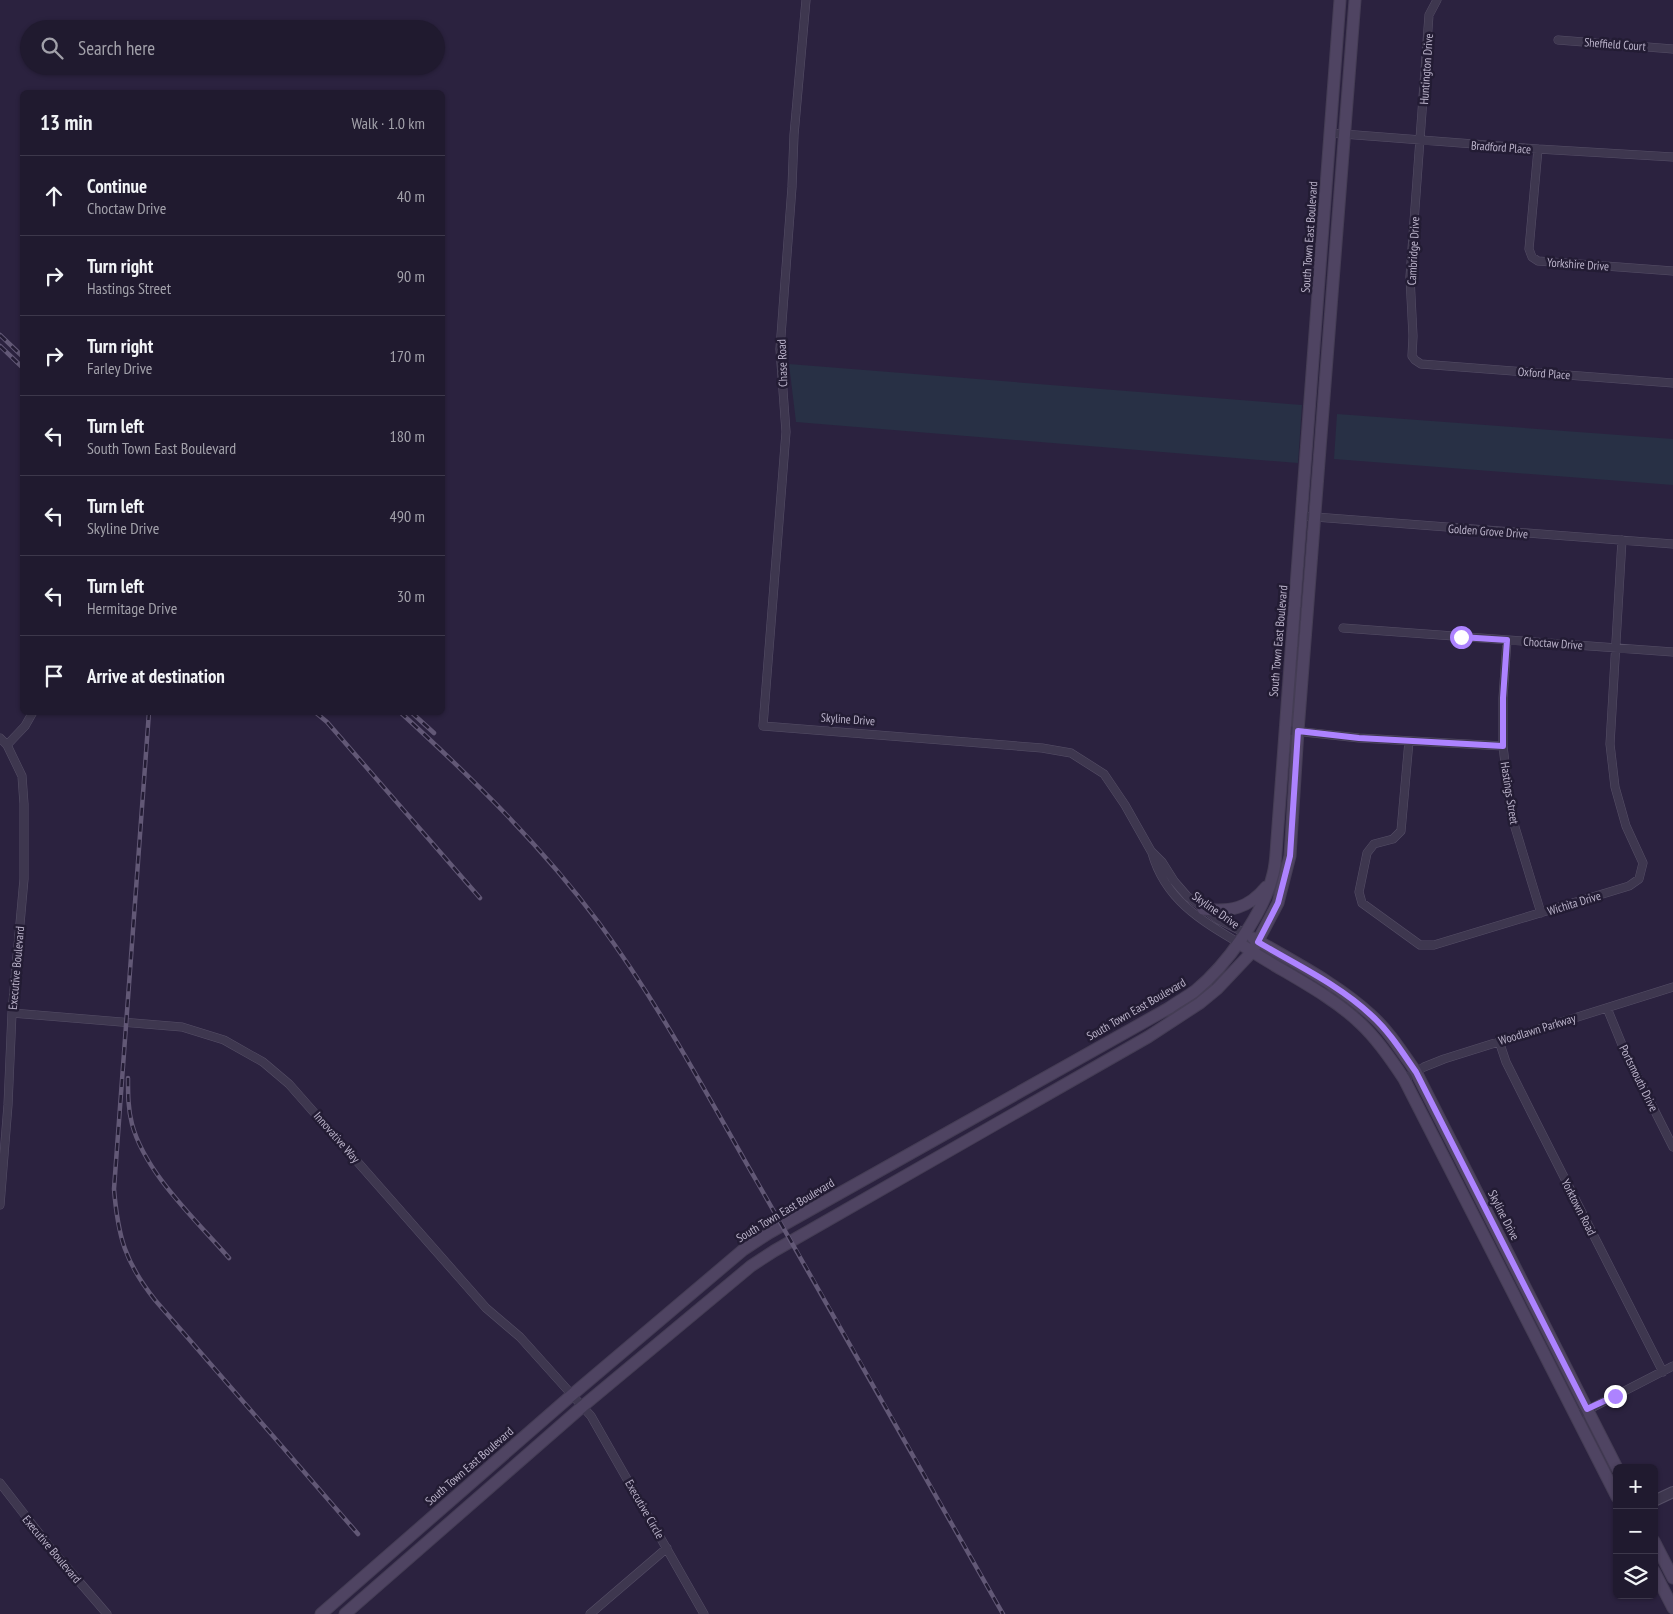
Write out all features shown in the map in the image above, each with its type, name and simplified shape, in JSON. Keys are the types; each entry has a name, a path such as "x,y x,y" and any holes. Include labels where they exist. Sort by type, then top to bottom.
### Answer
{"main road":[{"name":"South Town East Boulevard","path":"321,1614 572,1394 743,1250 769,1233 1169,1008 1195,991 1218,969 1242,938 1266,897 1274,873 1340,0"},
{"path":"345,1614 583,1406 751,1266 774,1251 1148,1038 1217,990 1252,952 1278,903 1290,856 1355,0"},
{"path":"1202,909 1230,910 1250,903 1271,882"},
{"name":"Skyline Drive","path":"1242,938 1258,942 1354,1000 1381,1025 1416,1072 1615,1464"},
{"name":"Skyline Drive","path":"1242,938 1252,952 1346,1010 1377,1040 1404,1079 1613,1489"},
{"path":"665,1315 676,1328"},
{"path":"1658,1549 1673,1578"},
{"path":"390,1553 400,1565"},
{"path":"1658,1579 1673,1608"}],"street":[{"name":"Chase Road","path":"763,726 786,432 780,349 794,136 806,0"},
{"name":"Huntington Drive","path":"1420,141 1430,15 1437,0"},
{"name":"Sheffield Court","path":"1558,40 1673,49"},
{"name":"Bradford Place","path":"1330,133 1673,158"},
{"name":"Cambridge Drive","path":"1415,360 1412,356 1414,336 1410,277 1420,141"},
{"name":"Yorkshire Drive","path":"1538,149 1529,249 1532,257 1538,261 1673,270"},
{"name":"Oxford Place","path":"1415,360 1421,364 1673,383"},
{"name":"Golden Grove Drive","path":"1302,516 1673,544"},
{"name":"Wichita Drive","path":"1409,741 1401,831 1392,839 1374,844 1367,853 1360,892 1362,903 1420,945 1434,945 1541,913 1629,886 1640,879 1643,863 1626,826 1615,787 1610,744 1622,540"},
{"name":"Choctaw Drive","path":"1343,628 1673,652"},
{"name":"Hastings Street","path":"1507,640 1503,698 1503,746 1512,814 1541,913"},
{"path":"7,745 26,726 32,715"},
{"name":"Skyline Drive","path":"763,726 1042,748 1071,753 1104,774 1151,851 1156,867 1170,891 1188,910 1242,938"},
{"path":"1285,730 1409,741 1503,746"},
{"name":"Executive Boulevard","path":"0,738 7,745 22,776 24,804 24,879 12,1013 8,1105 0,1205"},
{"name":"Skyline Drive","path":"1151,851 1162,862 1186,896 1242,938"},
{"name":"Woodlawn Parkway","path":"1404,1079 1428,1065 1673,987"},
{"name":"Portsmouth Drive","path":"1607,1008 1625,1052 1673,1147"},
{"name":"Innovative Way","path":"12,1013 182,1027 224,1040 262,1062 297,1092 486,1308 520,1337 583,1406"},
{"name":"Yorktown Road","path":"1499,1041 1506,1062 1663,1372"},
{"path":"1576,1416 1673,1366"},
{"name":"Executive Circle","path":"583,1406 596,1424 704,1614"},
{"name":"Executive Boulevard","path":"0,1483 52,1550 107,1614"},
{"path":"1658,1500 1673,1492"},
{"path":"590,1614 667,1548"}],"shaded area":[{"path":"789,364 1302,405 1298,463 796,422"},
{"path":"1337,414 1673,439 1673,485 1334,459"}],"railway":[{"path":"0,335 20,354"},
{"path":"0,346 20,365"},
{"path":"149,715 114,1189 121,1235 136,1273 155,1300 358,1534"},
{"path":"319,715 327,722 480,898"},
{"path":"403,715 505,813 554,866 599,923 642,985 700,1082 1003,1614"},
{"path":"414,715 434,733"},
{"path":"128,1078 128,1096 132,1124 148,1160 187,1212 229,1258"}],"route":[{"path":"1461,637 1507,640 1503,698 1503,746 1359,738 1298,731 1290,856 1278,903 1258,942 1354,1000 1371,1014 1400,1048 1416,1072 1587,1409 1615,1396"}]}
